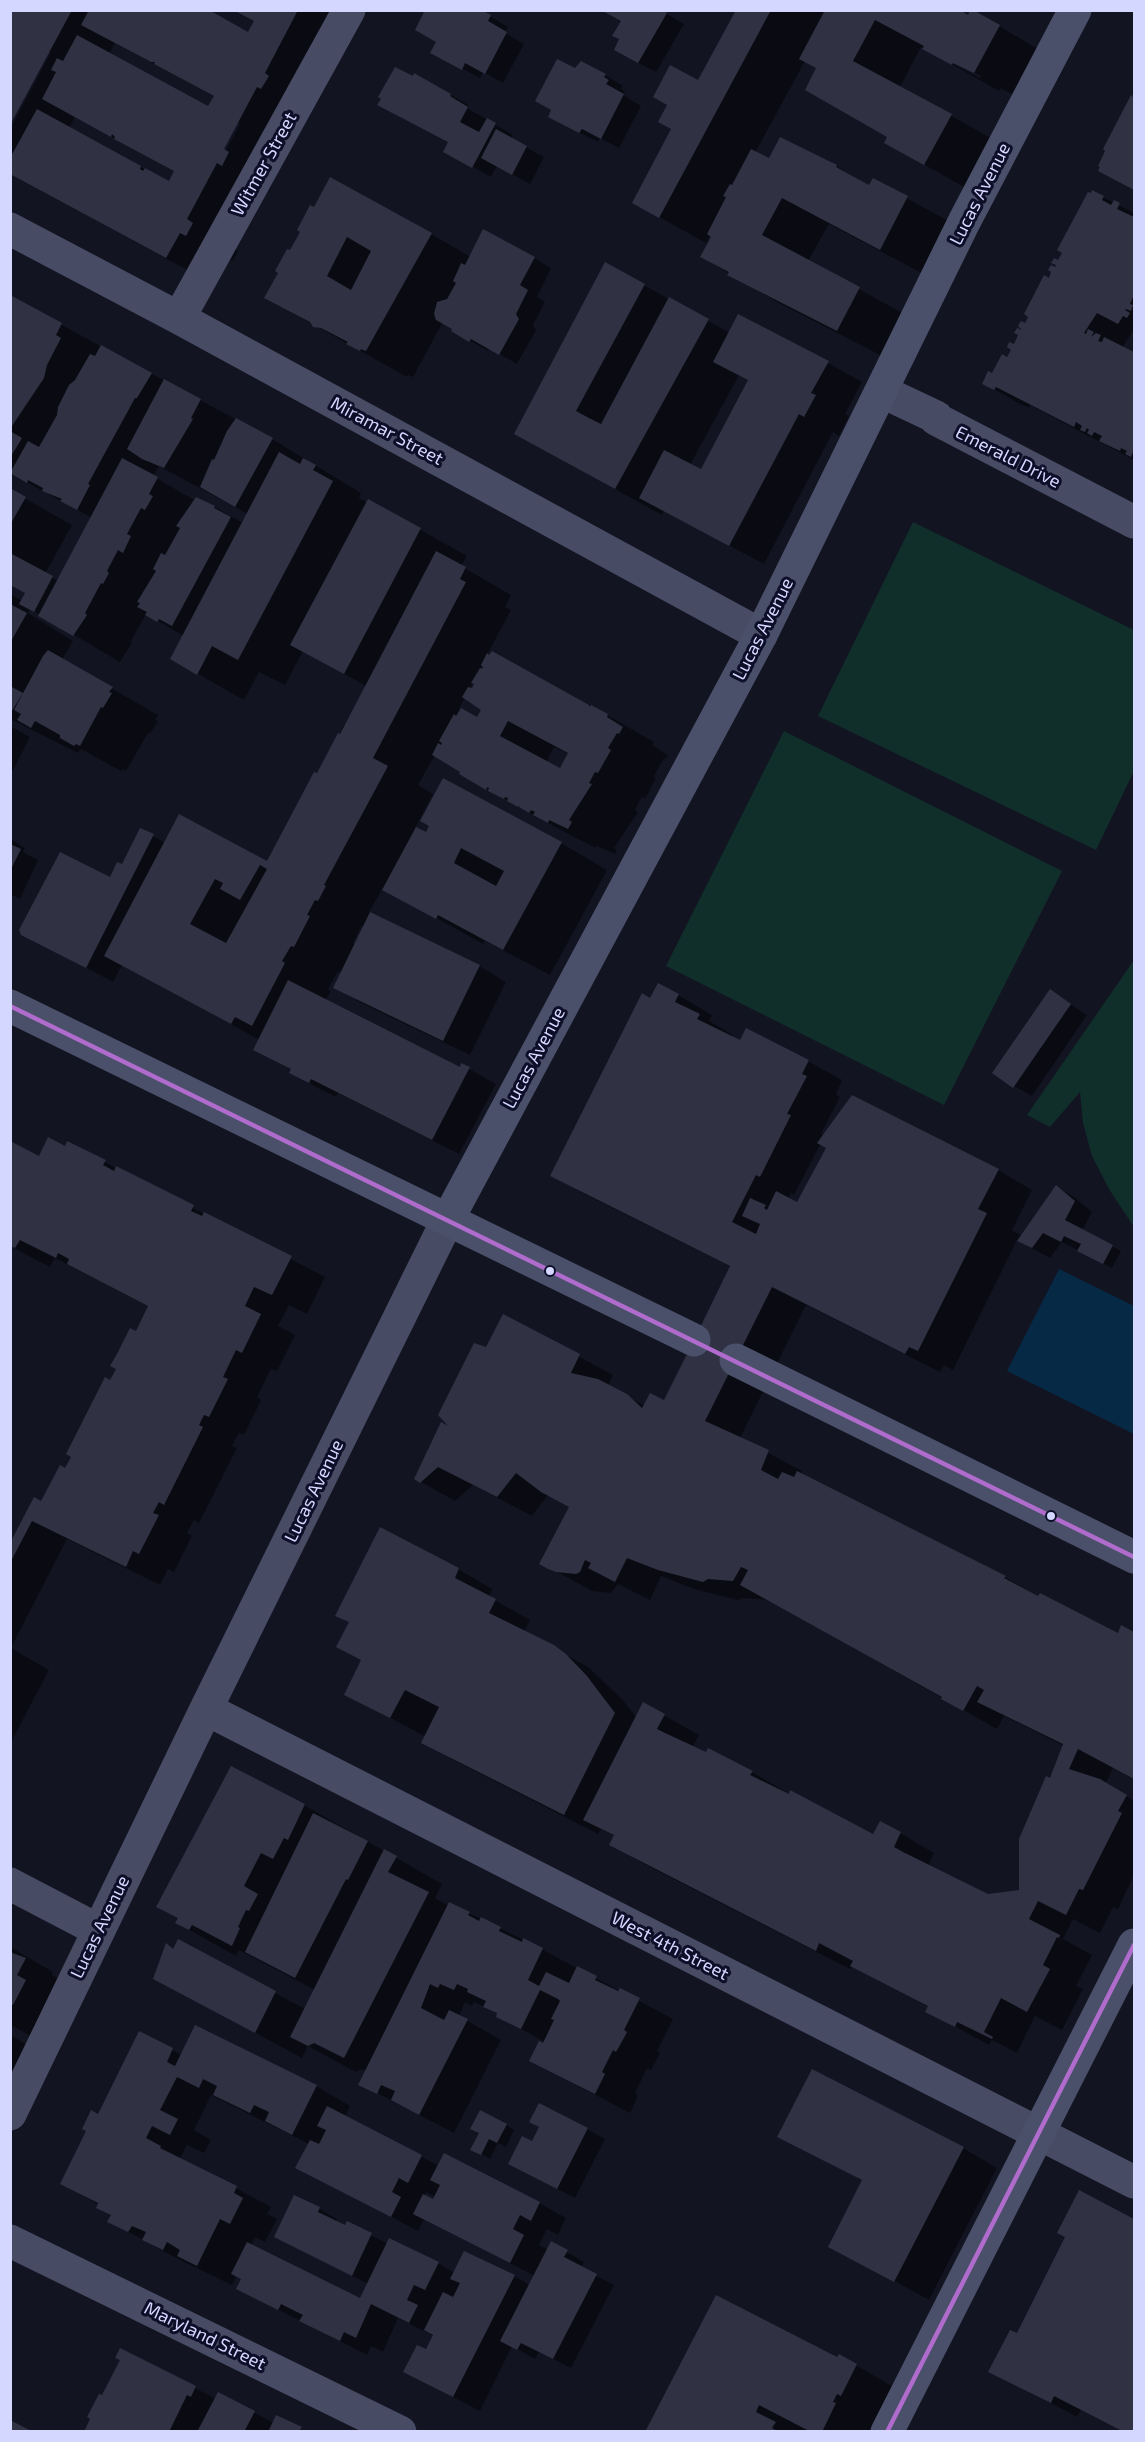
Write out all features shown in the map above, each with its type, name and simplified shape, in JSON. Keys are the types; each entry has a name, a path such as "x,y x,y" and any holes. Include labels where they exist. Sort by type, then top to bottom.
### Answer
{"street":[{"name":"Witmer Street","path":"179,318 349,10"},
{"name":"Lucas Avenue","path":"10,2114 206,1709 448,1220 761,635 883,392 964,222 1075,10"},
{"name":"Miramar Street","path":"10,229 179,318 761,635"},
{"name":"Emerald Drive","path":"883,392 936,417 1134,522"},
{"path":"10,1006 694,1340"},
{"path":"736,1360 1134,1557"},
{"name":"West 4th Street","path":"206,1709 1134,2182"},
{"path":"10,1884 98,1930"},
{"path":"887,2432 1134,1945"},
{"name":"Maryland Street","path":"10,2241 400,2432"}],"green space":[{"path":"913,522 1134,630 1134,771 1096,850 818,716"},
{"path":"784,731 1062,871 944,1105 666,966"},
{"path":"1134,960 1134,1227 1109,1189 1092,1156 1083,1123 1080,1092 1050,1127 1027,1115"}],"water":[{"path":"1059,1269 1134,1306 1134,1434 1007,1371"}],"building":[{"path":"10,10 72,10 10,125"},
{"path":"89,10 209,10 248,32 254,21 233,10 298,10 265,73 269,76 261,89 257,87 224,149 229,152 222,166 217,163 187,219 193,223 186,236 180,233 166,258 10,174 10,158 37,109 141,166 140,169 143,171 145,168 169,181 174,171 114,139 112,134 111,137 42,99 56,72 51,70 57,58 63,61 77,35 208,106 214,96 154,64 155,62 81,25"},
{"path":"425,10 482,10 491,15 488,21 507,32 485,74 465,63 462,70 430,53 436,42 415,30"},
{"path":"601,10 663,10 667,13 638,63 614,50 619,39 612,36 621,21"},
{"path":"736,10 771,10 659,218 632,203 671,129 658,122 667,105 653,97 670,65 698,80"},
{"path":"825,10 960,10 968,15 970,10 973,10 1000,25 974,73 953,63 952,65 922,49 924,46 875,20 853,61 952,114 924,165 884,143 887,137 805,90 816,68 799,59"},
{"path":"557,59 575,68 581,61 606,74 604,77 609,80 606,84 624,94 601,139 582,129 579,133 548,117 551,110 535,101"},
{"path":"395,67 413,76 414,73 451,94 450,96 468,107 460,122 479,132 487,118 496,123 472,168 443,152 448,142 377,105 381,99 378,97"},
{"path":"1131,95 1134,98 1134,190 1098,171 1105,151 1103,149"},
{"path":"496,129 527,146 512,175 481,158"},
{"path":"780,137 837,165 836,167 869,185 873,178 908,196 880,250 782,198 762,235 860,287 837,331 727,275 729,272 700,257 711,237 707,234 726,197 723,196 730,184 732,185 751,149 769,158"},
{"path":"330,177 432,233 366,351 361,349 360,351 321,328 313,327 310,322 264,298 278,273 275,271 287,249 290,250 300,232 297,230 310,205 314,207","holes":["347,237 371,251 351,290 327,276"]},
{"path":"1092,190 1104,196 1102,200 1111,205 1114,200 1120,203 1117,209 1134,217 1134,298 1130,304 1133,305 1131,311 1125,310 1130,313 1127,318 1123,316 1118,324 1097,313 1084,333 1086,334 1088,329 1094,332 1091,337 1096,333 1101,335 1098,341 1102,342 1104,337 1134,352 1134,453 1131,457 1121,448 1120,451 1099,441 1102,436 1094,432 1092,436 1087,433 1089,430 1087,428 1085,432 1080,430 1082,426 1076,422 1074,427 996,387 994,390 982,384 988,371 992,373 1002,354 1007,357 1011,350 1007,347 1009,342 1014,344 1018,335 1014,333 1017,328 1022,330 1018,326 1021,321 1025,323 1028,317 1024,314 1044,275 1049,278 1051,272 1048,270 1051,265 1055,267 1056,265 1051,263 1054,258 1058,260 1062,253 1057,250 1088,192 1091,193"},
{"path":"483,229 535,257 520,285 528,290 516,314 519,319 499,355 451,331 452,329 436,320 434,314 437,302 447,299 456,283 453,281 461,263 465,265"},
{"path":"605,262 645,284 576,411 601,424 669,297 709,319 615,489 514,434"},
{"path":"12,296 62,323 56,335 61,338 47,365 44,378 10,429"},
{"path":"738,314 829,361 811,393 816,395 804,417 799,414 729,546 639,498 664,450 701,469 748,380 713,362"},
{"path":"101,345 152,373 135,398 88,484 90,485 77,510 60,501 62,499 42,491 43,488 28,480 27,483 10,473 28,441 39,447 57,415 58,407 69,385 75,380 90,354 95,356"},
{"path":"164,379 201,399 191,418 193,419 164,468 142,459 127,449"},
{"path":"236,418 273,438 235,507 200,487 212,459 214,460 227,431"},
{"path":"10,431 22,438 10,458"},
{"path":"279,452 300,464 303,458 316,465 313,470 333,481 238,660 212,646 197,675 170,659"},
{"path":"122,458 158,477 149,494 153,496 145,510 141,508 127,534 131,536 123,553 118,550 107,571 109,573 103,584 101,583 85,613 87,615 73,636 38,616"},
{"path":"10,488 26,497 10,525"},
{"path":"196,497 231,517 172,626 159,619 157,622 145,615 147,612 137,607 140,603 137,602 156,571 153,569 161,553 165,555 180,528 176,526"},
{"path":"368,499 421,528 344,674 290,645"},
{"path":"436,551 466,567 460,579 466,582 373,758 388,766 324,885 326,886 318,901 315,900 307,915 310,916 294,947 291,946 282,961 285,963 252,1026 235,1017 231,1024 104,956 179,814 267,861 314,772 317,773 338,733 340,734","holes":["260,865 267,869 226,943 190,924 215,879 223,883 220,889 240,900"]},
{"path":"10,553 53,576 34,612 19,604 25,593 10,585"},
{"path":"10,604 27,613 10,643"},
{"path":"48,650 113,687 109,692 112,693 103,708 101,707 80,746 76,744 74,746 35,721 31,728 17,720 21,714 14,710"},
{"path":"492,651 589,707 591,705 608,714 607,717 623,727 608,748 611,750 598,773 595,772 589,783 592,784 569,820 572,822 568,829 549,820 548,823 533,815 535,812 531,810 529,813 519,805 518,807 507,801 508,798 504,799 488,791 487,787 486,790 432,755 438,743 441,745 439,741 454,714 456,716 461,708 477,717 481,710 462,697 468,687 472,688 474,684 471,683 480,668 482,669 481,665 487,653 489,655","holes":["508,721 568,753 560,768 500,736"]},
{"path":"10,686 23,693 10,714"},
{"path":"443,778 562,842 503,950 438,915 436,919 382,890 416,827 426,832 429,826 420,821","holes":["461,848 504,871 496,886 454,863"]},
{"path":"140,828 154,834 86,968 21,935 19,930 60,852 110,877 117,862 122,864"},
{"path":"10,844 21,849 10,871"},
{"path":"370,912 480,965 443,1041 333,988"},
{"path":"288,980 460,1067 461,1063 470,1067 432,1140 311,1079 309,1083 289,1073 291,1069 253,1050"},
{"path":"658,983 679,994 675,1002 700,1014 697,1019 740,1040 746,1028 809,1060 802,1074 807,1076 787,1114 791,1115 760,1177 756,1175 732,1222 756,1234 760,1224 742,1216 750,1198 766,1205 764,1208 767,1210 776,1191 797,1202 826,1148 817,1143 852,1095 999,1169 978,1209 987,1213 918,1351 909,1347 905,1354 772,1287 705,1421 769,1450 761,1470 778,1479 782,1472 794,1477 797,1471 1006,1576 1004,1578 1038,1596 1040,1593 1118,1633 1121,1625 1134,1632 1134,1779 1078,1749 1069,1769 1100,1779 1127,1795 1118,1811 1122,1813 1083,1890 1079,1889 1066,1915 1038,1901 1029,1919 1060,1935 1043,1965 1050,1969 1027,2012 1001,1998 984,2032 993,2037 992,2039 957,2022 955,2027 925,2012 928,2006 850,1966 853,1961 819,1943 816,1951 609,1845 614,1835 583,1820 643,1702 665,1714 657,1729 706,1752 708,1748 753,1771 750,1775 789,1794 790,1790 873,1834 880,1821 901,1832 894,1847 903,1852 988,1894 1019,1890 1019,1839 1046,1776 1050,1778 1063,1744 977,1702 984,1690 977,1686 963,1711 941,1699 942,1697 740,1585 748,1570 741,1567 733,1581 708,1579 703,1582 658,1570 627,1558 615,1582 588,1568 591,1563 585,1560 580,1572 576,1574 548,1569 539,1564 569,1507 541,1492 516,1473 497,1497 438,1467 420,1483 414,1479 441,1422 448,1426 438,1415 474,1343 486,1347 503,1314 580,1354 571,1373 598,1379 627,1394 642,1408 650,1393 664,1400 694,1340 730,1266 550,1176 642,993 650,998"},
{"path":"1050,989 1071,1004 1013,1088 992,1073"},
{"path":"48,1137 65,1146 67,1141 106,1160 103,1165 114,1171 116,1166 194,1205 191,1211 202,1216 204,1212 292,1256 272,1295 254,1287 245,1306 261,1314 242,1353 236,1350 223,1377 228,1379 209,1417 204,1415 199,1425 203,1427 164,1505 159,1502 153,1513 159,1515 139,1554 133,1551 126,1567 32,1521 10,1563 10,1543 34,1497 41,1501 60,1465 65,1468 71,1457 66,1454 105,1377 110,1380 116,1369 110,1366 130,1328 136,1331 148,1306 67,1264 69,1259 58,1253 56,1258 20,1240 15,1248 10,1246 10,1141 39,1156"},
{"path":"1056,1185 1075,1201 1065,1220 1113,1245 1103,1264 1077,1251 1081,1244 1064,1236 1061,1242 1043,1233 1032,1248 1017,1241"},
{"path":"380,1527 459,1568 455,1578 496,1599 489,1613 554,1645 566,1654 587,1676 615,1713 564,1815 421,1743 439,1707 405,1690 390,1718 344,1695 361,1660 336,1647 349,1622 335,1616"},
{"path":"231,1766 305,1804 288,1840 284,1838 273,1859 261,1853 244,1886 258,1894 249,1911 246,1910 232,1946 192,1925 189,1930 175,1923 178,1918 156,1907"},
{"path":"313,1813 368,1841 295,1978 245,1952"},
{"path":"384,1849 397,1856 388,1872 429,1892 344,2058 314,2043 308,2046 290,2037"},
{"path":"449,1902 470,1912 468,1915 479,1921 481,1917 501,1927 499,1931 522,1942 523,1938 543,1948 528,1980 539,1986 546,1972 569,1983 577,1966 597,1976 595,1980 618,1991 620,1988 640,1998 624,2030 627,2032 625,2036 616,2052 613,2050 602,2072 605,2074 595,2094 529,2061 539,2041 543,2043 554,2020 551,2019 560,2001 558,1999 540,1990 521,2029 496,2017 497,2013 483,2007 486,2001 467,1992 468,1989 457,1984 454,1990 440,1984 438,1988 430,1984 421,2008 444,2020 449,2010 468,2019 419,2115 391,2100 395,2091 381,2085 377,2094 358,2085"},
{"path":"178,1939 276,1991 255,2033 153,1979 166,1943 173,1949"},
{"path":"10,1952 26,1958 17,1975 26,1980 13,2005 10,2004"},
{"path":"195,2025 317,2085 292,2135 265,2121 269,2112 254,2105 250,2113 213,2095 217,2086 203,2079 199,2088 177,2077 160,2110 178,2119 170,2135 152,2126 146,2138 161,2146 160,2148 237,2186 234,2193 243,2198 230,2224 220,2219 197,2266 177,2256 180,2250 167,2242 163,2250 142,2240 146,2232 132,2226 128,2232 107,2222 111,2215 96,2208 98,2203 60,2184 86,2131 82,2129 91,2110 98,2114 139,2031 173,2048 167,2062 175,2066"},
{"path":"812,2069 964,2147 894,2282 828,2247 862,2180 777,2137"},
{"path":"539,2103 588,2128 557,2189 508,2164 522,2136 532,2141 539,2127 529,2122"},
{"path":"327,2106 422,2155 408,2183 399,2178 392,2192 401,2197 391,2217 295,2168 310,2140 319,2144 326,2130 317,2126"},
{"path":"480,2110 507,2124 497,2143 489,2139 481,2155 470,2150 479,2133 470,2129"},
{"path":"444,2153 540,2202 531,2221 520,2215 513,2229 524,2235 510,2263 413,2214 423,2194 433,2199 440,2185 430,2180"},
{"path":"1079,2190 1134,2219 1134,2432 1124,2432 1054,2396 1051,2403 988,2372 1010,2330 1017,2333 1065,2237 1057,2233"},
{"path":"294,2195 320,2207 318,2212 345,2225 347,2221 372,2233 352,2276 274,2237"},
{"path":"389,2238 439,2262 425,2290 414,2285 407,2300 418,2305 409,2323 371,2304 356,2338 344,2332 340,2341 299,2321 303,2315 281,2304 278,2310 236,2289 241,2279 231,2274 247,2242 360,2298"},
{"path":"551,2241 568,2250 564,2257 597,2274 553,2359 521,2343 517,2350 500,2341"},
{"path":"464,2251 515,2275 453,2397 403,2372 417,2345 426,2349 433,2335 424,2330 443,2292 453,2297 460,2283 450,2279"},
{"path":"716,2295 837,2357 839,2354 857,2364 841,2396 837,2394 833,2402 836,2403 822,2432 811,2432 759,2405 756,2412 776,2422 772,2428 779,2432 645,2432"},
{"path":"120,2348 196,2386 191,2397 187,2395 169,2432 84,2432 90,2419 87,2417 99,2394 102,2395 120,2360 115,2358"},
{"path":"218,2392 255,2411 244,2432 197,2432"},
{"path":"276,2415 302,2427 299,2432 268,2432"},
{"path":"10,2420 33,2432 10,2432"}],"tunnel":[{"path":"694,1340 736,1360"}],"transit line":[{"path":"10,1006 1134,1557"},
{"path":"887,2432 1134,1945"}]}
